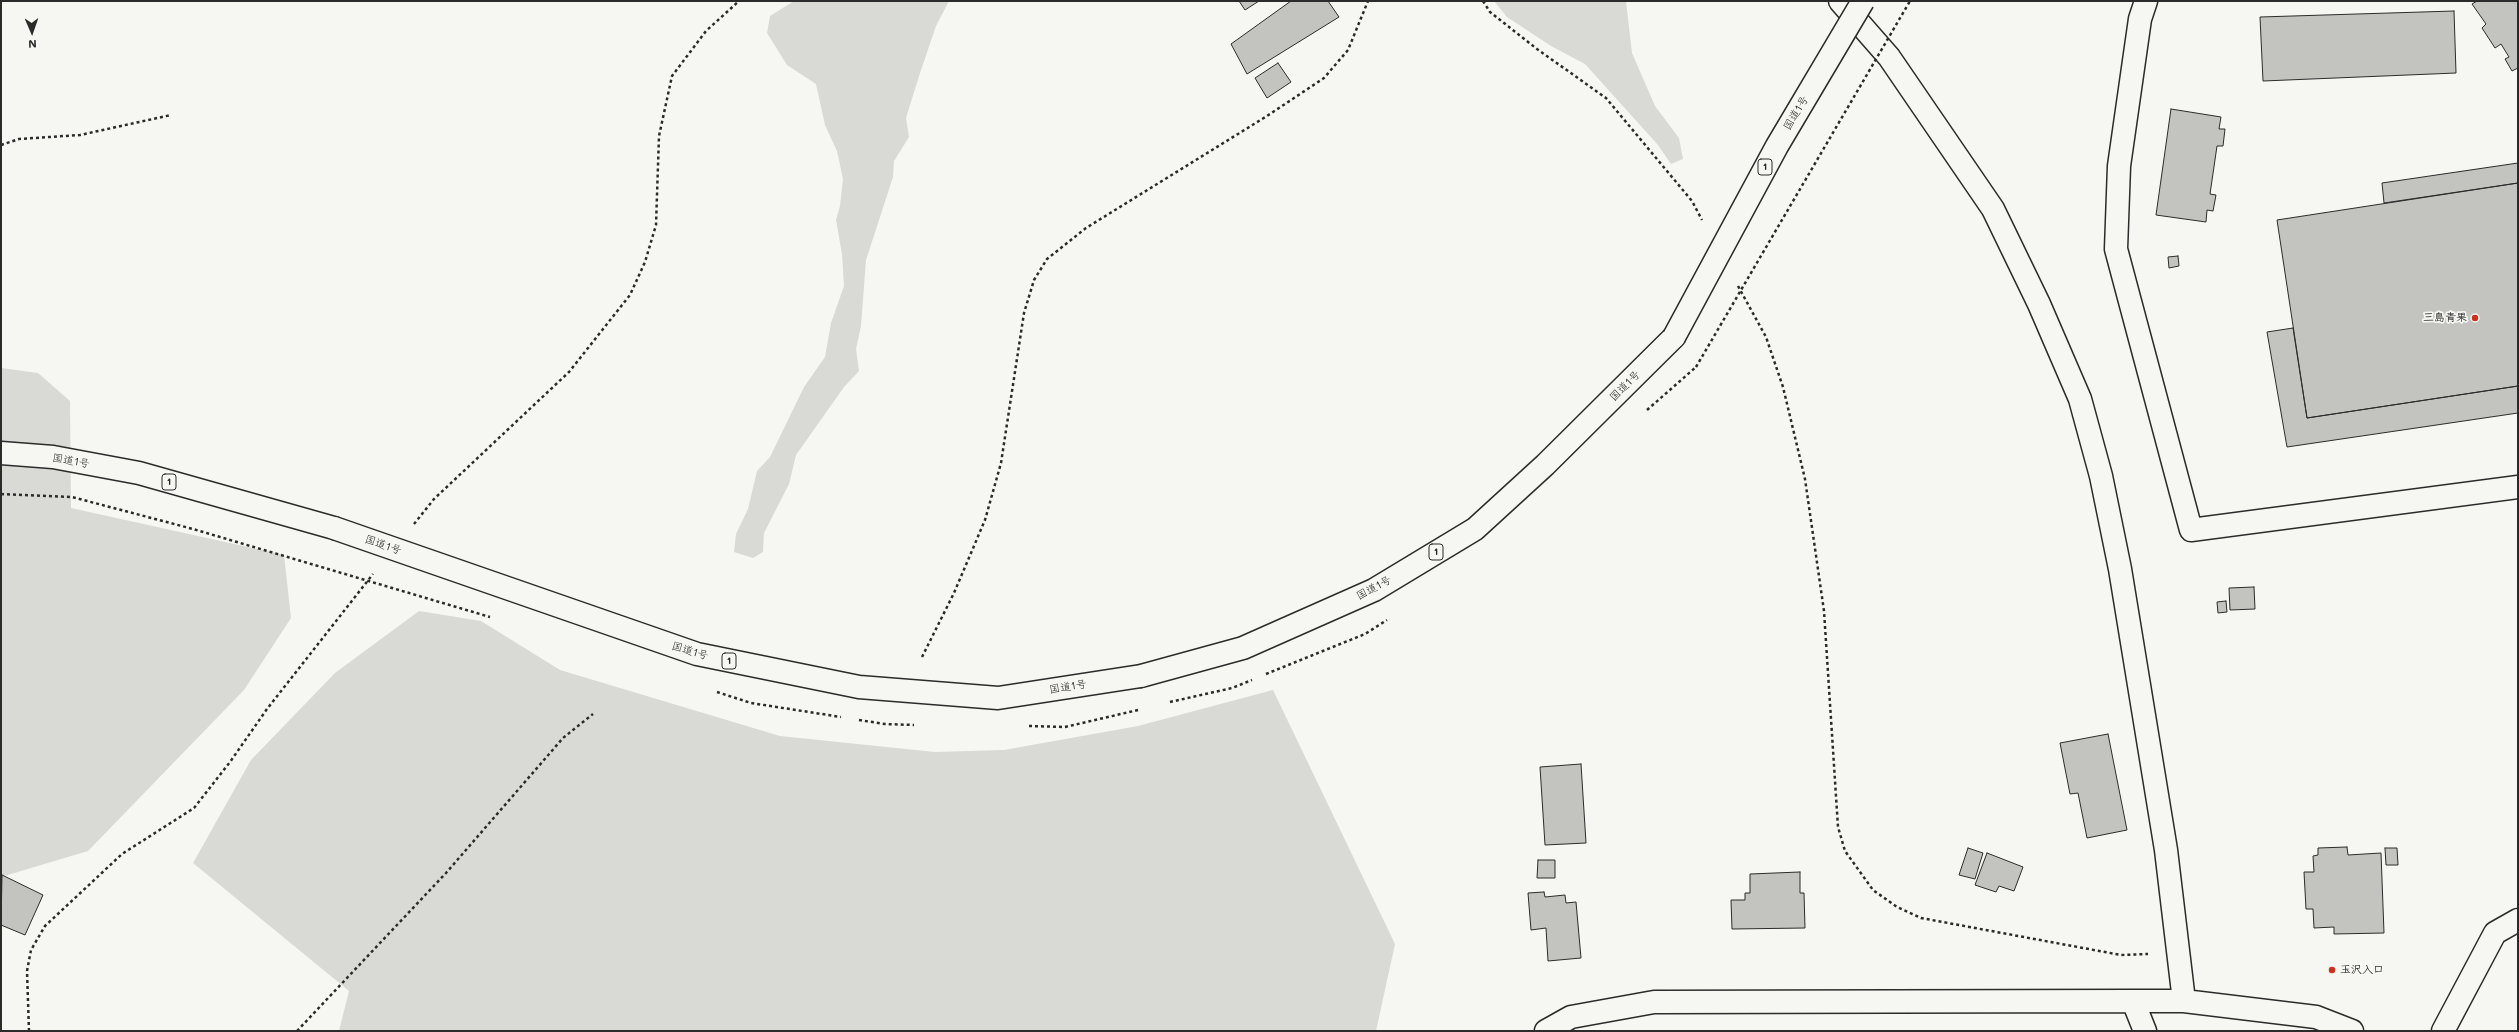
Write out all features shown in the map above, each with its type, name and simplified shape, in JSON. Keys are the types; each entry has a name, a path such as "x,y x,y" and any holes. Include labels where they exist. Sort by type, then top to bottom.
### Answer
{"main road":[{"path":"1840,1 1889,57 1993,209 2039,304 2080,399 2101,476 2120,569 2166,850 2184,1001"},
{"name":"国道1号","path":"1,453 54,457 139,473 334,528 697,654 859,687 998,698 1141,676 1243,648 1367,593 1474,529 1545,465 1674,337 1777,146 1863,1"},
{"path":"2146,1 2140,19 2119,166 2116,249 2191,530 2518,487"},
{"path":"2443,1031 2495,933 2518,920"},
{"path":"2133,1000 2145,1031"},
{"path":"1546,1031 1571,1017 1654,1002 2133,1000 2184,1001 2316,1017 2352,1031"}],"path":[{"path":"922,657 954,593 985,520 1001,464 1024,313 1034,280 1047,259 1097,220 1267,116 1324,78 1348,50 1368,1"},
{"path":"1483,1 1490,12 1537,49 1606,98 1692,201 1703,221"},
{"path":"1642,415 1696,367 1910,1"},
{"path":"1,145 19,139 80,135 171,115"},
{"path":"1736,283 1766,338 1783,387 1805,478 1824,611 1838,827 1845,851 1873,890 1897,907 1921,918 2121,955 2178,952"},
{"path":"1,494 72,497 193,529 491,618"},
{"path":"1262,676 1365,634 1392,617"},
{"path":"1164,704 1232,688 1254,679"},
{"path":"714,691 751,703 845,718"},
{"path":"1026,726 1065,727 1141,709"},
{"path":"297,1031 446,873 563,738 593,714"},
{"path":"853,719 885,724 916,725"}],"shaded area":[{"path":"794,1 949,1 936,26 920,73 906,118 909,137 894,161 893,177 866,260 861,326 856,349 859,371 844,387 796,455 789,484 764,533 763,552 753,558 734,552 736,534 748,509 757,471 770,457 804,387 825,357 831,323 844,286 842,254 836,220 840,206 843,179 837,151 825,125 816,84 787,65 767,33 770,16"},
{"path":"1494,1 1626,1 1632,53 1655,106 1679,138 1683,159 1671,164 1658,145 1585,64 1551,46 1507,17"},
{"path":"1,368 38,373 70,401 71,508 284,555 291,618 244,690 88,851 1,877"},
{"path":"419,611 481,621 560,670 780,736 935,752 1004,750 1138,726 1273,690 1395,944 1376,1031 339,1031 349,991 193,863 251,760 335,673"}],"building":[{"path":"1239,1 1259,1 1245,10"},
{"path":"1291,1 1328,1 1339,17 1247,74 1231,44"},
{"path":"2477,1 2518,1 2518,68 2512,71 2505,59 2509,57 2501,44 2495,48 2482,28 2486,24 2472,4"},
{"path":"2454,11 2456,73 2263,81 2260,17"},
{"path":"1278,63 1291,82 1267,98 1255,78"},
{"path":"2171,109 2221,117 2219,129 2225,129 2223,146 2217,146 2210,194 2216,195 2213,211 2207,210 2206,222 2156,215"},
{"path":"2518,163 2518,183 2384,203 2382,183"},
{"path":"2518,183 2518,386 2307,418 2277,220"},
{"path":"2178,256 2179,266 2169,268 2168,257"},
{"path":"2293,328 2307,418 2518,386 2518,413 2287,447 2267,332"},
{"path":"2254,587 2255,609 2230,610 2229,588"},
{"path":"2226,601 2227,612 2218,613 2217,602"},
{"path":"2108,734 2127,830 2087,838 2078,793 2070,794 2060,743"},
{"path":"1581,764 1586,843 1545,845 1540,767"},
{"path":"2347,847 2348,855 2381,853 2384,933 2334,934 2334,927 2314,928 2313,909 2306,909 2304,872 2314,872 2313,856 2318,855 2318,848"},
{"path":"1968,848 1983,853 1975,879 1959,875"},
{"path":"2385,848 2397,848 2398,865 2386,865"},
{"path":"1987,853 2023,867 2014,891 1999,886 1996,892 1975,885"},
{"path":"1538,860 1555,860 1555,878 1537,878"},
{"path":"1800,872 1800,893 1804,893 1805,928 1732,929 1731,900 1745,900 1745,893 1750,893 1750,874"},
{"path":"2,875 43,895 25,935 1,925"},
{"path":"1544,892 1545,897 1565,895 1566,903 1576,902 1581,958 1548,961 1546,928 1531,930 1528,893"}],"place":[{"name":"三島青果","path":"2475,318"},
{"name":"玉沢入口","path":"2332,970"}]}
